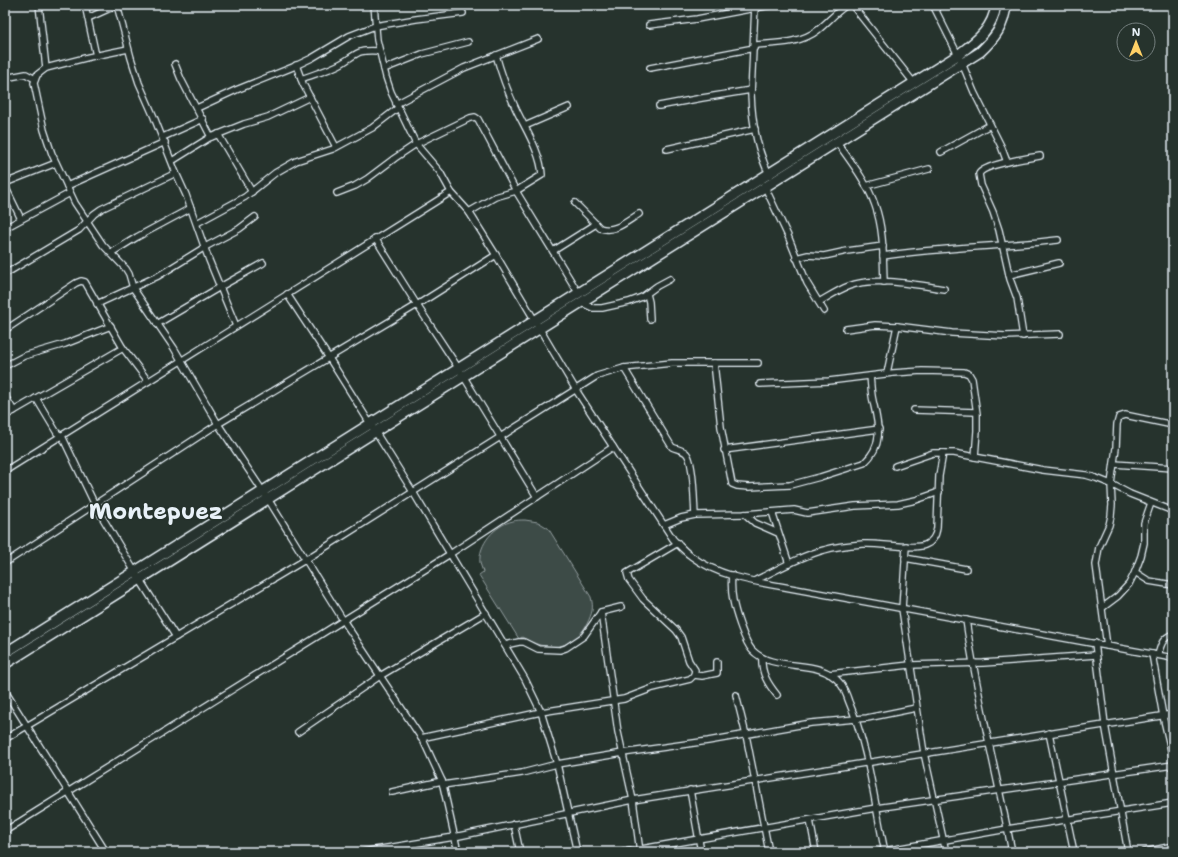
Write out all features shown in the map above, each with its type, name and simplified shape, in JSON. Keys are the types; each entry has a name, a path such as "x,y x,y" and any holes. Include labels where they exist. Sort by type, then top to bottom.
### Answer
{"main road":[{"path":"5,664 80,612 763,183 837,142 960,59 986,31 993,20 996,5"},
{"path":"772,178 914,83 960,59 980,52 993,39 1000,28 1006,5"},
{"path":"5,653 80,612"}],"street":[{"path":"39,5 46,68"},
{"path":"85,5 96,56"},
{"path":"88,18 117,5 128,49 139,83 164,140 236,326"},
{"path":"374,5 375,26 379,51 384,69 391,92 416,144 440,172 451,192 469,212 576,390 673,539 691,556 712,568 754,581 1173,658"},
{"path":"649,25 697,19 755,6 771,5"},
{"path":"650,68 754,46 783,43 801,39 810,36 847,5"},
{"path":"852,5 914,83"},
{"path":"755,6 751,90 755,129 763,157 772,178"},
{"path":"935,9 1001,146 1007,162"},
{"path":"197,108 312,58 349,36 375,26 463,13"},
{"path":"196,223 252,192 275,173 296,161 336,147 372,128 397,106 464,68 538,39"},
{"path":"384,69 422,54 468,42"},
{"path":"128,49 46,68 34,79 44,130 56,163 70,193 87,222 103,245 126,269 133,288 174,348 218,424 343,620 421,738 435,763 443,783 458,852"},
{"path":"301,79 342,63 355,53 361,51 379,51"},
{"path":"469,212 495,198 516,191 542,175 537,155 525,126 506,89 496,55"},
{"path":"175,64 181,79 211,137"},
{"path":"296,65 301,79 336,147"},
{"path":"5,72 10,77 26,74 34,79"},
{"path":"659,106 751,90"},
{"path":"172,161 211,137 244,124 268,117 310,97"},
{"path":"525,126 569,107"},
{"path":"337,193 355,186 367,179 416,144 475,117 478,119 516,191 580,298 593,308 602,308 642,298 657,286 670,279"},
{"path":"67,186 164,140 203,119"},
{"path":"941,152 990,125"},
{"path":"667,150 755,129"},
{"path":"218,134 252,192"},
{"path":"837,142 866,186 875,205 881,227 884,256 884,282"},
{"path":"1023,336 1017,298 1009,275 993,212 981,185 979,174 983,170 1007,162 1040,156"},
{"path":"5,183 56,163"},
{"path":"866,186 928,169"},
{"path":"5,274 79,230 94,214 101,209 176,173"},
{"path":"763,183 788,236 807,283 824,311"},
{"path":"5,186 21,219"},
{"path":"5,471 148,381 181,362 375,238 451,192"},
{"path":"5,228 70,193"},
{"path":"575,203 600,228 612,230 639,214"},
{"path":"111,253 191,208"},
{"path":"97,304 158,276 205,247 239,229 255,217"},
{"path":"553,251 596,224"},
{"path":"375,238 461,373 537,497"},
{"path":"884,256 917,251 1002,246 1058,240"},
{"path":"796,258 808,255 824,256 883,246"},
{"path":"5,563 218,424 417,305 496,255"},
{"path":"157,324 220,286 263,263"},
{"path":"1009,275 1059,263"},
{"path":"5,330 76,283 81,281 84,282 124,348 148,381"},
{"path":"819,302 852,285 868,282 884,282 944,289"},
{"path":"287,294 413,492 526,679 541,712 557,764 577,852"},
{"path":"647,294 650,319"},
{"path":"846,329 875,325 897,326 952,333 1023,336 1060,334"},
{"path":"5,366 24,356 65,344 111,326"},
{"path":"886,374 897,326"},
{"path":"5,416 124,348"},
{"path":"5,739 305,560 597,376 624,368 672,363 758,363"},
{"path":"714,363 724,450 732,484 734,486 749,487 790,484 820,477 864,463 869,458 878,440 879,429 872,400 870,376"},
{"path":"624,368 672,447 688,454 691,468 695,515"},
{"path":"760,384 821,382 922,371 964,372 969,374 972,379 977,431 975,457"},
{"path":"5,396 14,411"},
{"path":"36,398 57,433 62,436 95,505 137,576 176,637"},
{"path":"914,410 976,412"},
{"path":"1107,646 1097,571 1097,555 1111,516 1111,484 1114,464 1116,424 1119,417 1125,415 1173,425"},
{"path":"724,450 879,429"},
{"path":"5,831 450,554 613,447"},
{"path":"895,466 933,453 954,453 1043,470 1086,475 1111,484 1151,503 1173,511"},
{"path":"754,581 789,564 832,548 864,544 906,546 925,545 936,536 939,476 943,453"},
{"path":"1114,464 1173,468"},
{"path":"664,525 681,518 695,515 745,514 794,510 807,513 855,506 898,504 916,500 939,492"},
{"path":"1102,608 1118,596 1129,584 1135,572 1144,543 1144,523 1151,503"},
{"path":"772,512 789,564"},
{"path":"745,514 755,523 778,533"},
{"path":"678,543 627,573 627,575 643,599 676,630 681,638 688,661 695,670 694,676"},
{"path":"906,546 902,609 924,753 946,852"},
{"path":"906,558 966,569"},
{"path":"1135,572 1149,581 1173,585"},
{"path":"732,575 732,600 744,637 751,649 762,658 776,662 818,669 830,674 840,683 856,718 867,762 885,851"},
{"path":"505,645 524,642 538,649 560,650 566,648 584,636 601,612 621,607"},
{"path":"601,612 612,700 633,800 640,850"},
{"path":"298,732 380,676 486,614"},
{"path":"966,620 988,743 1000,790 1012,852"},
{"path":"1173,634 1162,642 1155,654 1163,716 1173,755"},
{"path":"1095,643 1105,724 1128,852"},
{"path":"830,674 910,665 973,663 1096,655"},
{"path":"762,658 767,682 777,695"},
{"path":"421,738 541,712 632,697 653,688 690,679 694,676 717,673 717,662"},
{"path":"5,691 106,852"},
{"path":"736,695 746,735 769,852"},
{"path":"392,792 443,783 522,773 557,764 622,753 746,735 811,723 883,715 916,708"},
{"path":"363,852 454,837 633,800 690,790 1173,714"},
{"path":"1049,733 1074,852"},
{"path":"624,852 876,808 1173,765"},
{"path":"690,790 701,852"},
{"path":"878,852 1067,819 1173,803"},
{"path":"810,820 816,852"},
{"path":"514,824 520,852"},
{"path":"408,845 410,852"},
{"path":"1145,852 1173,846"}],"shaded area":[{"path":"516,520 538,522 548,528 591,597 592,611 587,624 574,640 566,644 549,647 531,642 522,637 519,639 479,575 483,572 480,563 480,556 489,536 506,523"}],"district":[{"name":"Montepuez","path":"156,511"}]}
